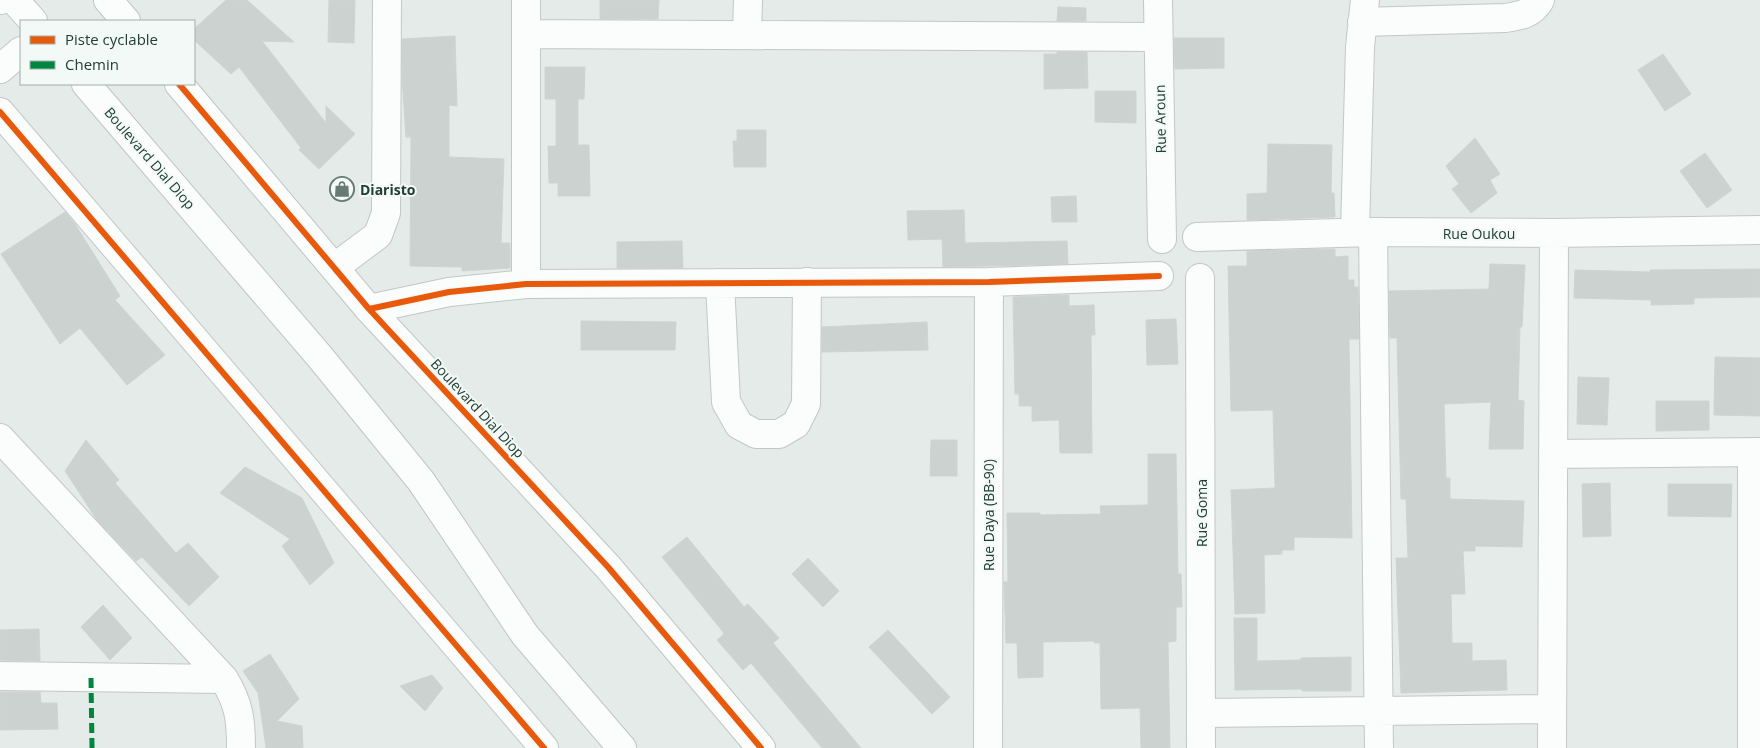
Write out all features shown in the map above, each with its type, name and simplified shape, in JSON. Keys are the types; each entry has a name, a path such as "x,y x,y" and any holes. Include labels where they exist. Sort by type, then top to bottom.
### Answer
{"street":[{"path":"14,0 32,20"},
{"path":"108,0 125,20"},
{"path":"335,267 378,236 386,213 387,0"},
{"path":"526,0 526,284"},
{"path":"747,35 748,0"},
{"name":"Rue Aroun","path":"1158,0 1162,238"},
{"path":"1380,748 1364,232 1363,11 1505,18 1525,15 1537,6 1540,0"},
{"path":"526,34 1158,37"},
{"path":"0,69 20,53"},
{"name":"Boulevard Dial Diop","path":"87,85 320,356 421,481 524,635 622,748"},
{"name":"Boulevard Dial Diop","path":"180,85 369,309 608,567 761,748"},
{"path":"0,112 544,748"},
{"name":"Rue Oukou","path":"1197,238 1364,232 1554,233 1760,230"},
{"path":"1176,232 1191,234 1197,238 1203,244 1208,262 1200,278 1191,284 1179,286 1168,283 1159,276 1154,267 1153,257 1156,247 1162,238 1176,232"},
{"path":"1552,748 1554,233"},
{"path":"369,309 449,292 526,284 989,282 1159,276"},
{"name":"Rue Goma","path":"1200,278 1201,748"},
{"path":"720,283 726,402 739,425 756,434 779,434 796,424 806,404 806,282"},
{"name":"Rue Daya (BB-90)","path":"988,748 989,282"},
{"path":"0,438 224,679 235,697 241,726 241,748"},
{"path":"1554,454 1756,452 1752,748"},
{"path":"0,676 224,679"},
{"path":"1201,713 1551,709"}],"building":[{"path":"226,0 247,0 294,42 262,41 326,123 326,106 355,134 319,169 299,150 301,148 239,67 231,74 195,41 195,28"},
{"path":"329,0 355,0 354,43 328,42"},
{"path":"600,0 659,0 658,19 600,19"},
{"path":"1058,7 1086,8 1086,21 1057,21"},
{"path":"455,36 457,106 449,105 449,157 504,159 501,243 510,243 510,268 462,271 462,267 410,266 411,137 406,137 402,77 402,39"},
{"path":"1174,38 1224,38 1224,68 1175,69"},
{"path":"1057,52 1087,52 1088,88 1044,89 1044,54 1057,54"},
{"path":"1663,54 1691,94 1665,111 1638,70"},
{"path":"545,67 585,67 584,99 578,99 578,145 589,145 590,196 558,196 558,183 549,183 548,146 556,146 556,99 545,99"},
{"path":"1095,91 1136,91 1136,123 1095,122"},
{"path":"737,130 766,130 766,167 734,167 733,141 737,141"},
{"path":"1475,138 1500,174 1490,180 1497,193 1471,213 1452,189 1459,184 1446,166"},
{"path":"1268,144 1332,145 1331,193 1334,193 1335,217 1247,220 1247,194 1267,193"},
{"path":"1705,153 1732,190 1707,208 1680,171"},
{"path":"1076,196 1077,222 1052,222 1051,197"},
{"path":"964,210 965,243 1067,241 1068,264 943,267 942,239 908,240 907,211"},
{"path":"65,212 75,224 120,296 115,300 165,355 127,385 80,328 60,344 1,254"},
{"path":"682,241 683,268 617,268 617,242"},
{"path":"1335,249 1335,257 1348,256 1348,280 1354,280 1354,287 1358,287 1359,339 1349,339 1352,538 1294,537 1294,550 1282,550 1282,554 1264,555 1265,613 1235,614 1231,490 1275,488 1273,410 1231,411 1228,266 1247,266 1247,251"},
{"path":"1490,264 1525,265 1522,327 1520,327 1518,400 1524,401 1523,449 1489,449 1491,402 1444,404 1446,478 1450,478 1450,499 1524,501 1522,547 1475,546 1475,551 1463,551 1465,594 1451,594 1452,643 1472,643 1472,661 1506,660 1507,690 1401,693 1396,558 1408,558 1406,499 1401,499 1397,338 1390,338 1389,291 1489,289"},
{"path":"1760,269 1760,297 1694,298 1694,304 1651,305 1651,300 1574,298 1575,270 1650,272 1650,270"},
{"path":"1069,295 1069,306 1094,305 1095,335 1091,335 1092,453 1060,453 1059,420 1032,421 1032,406 1019,406 1019,394 1015,394 1013,297"},
{"path":"1176,319 1178,364 1147,365 1146,320"},
{"path":"581,321 676,322 675,350 581,350"},
{"path":"927,322 928,350 822,352 822,327"},
{"path":"1715,357 1760,358 1760,416 1714,415"},
{"path":"1578,377 1609,378 1607,425 1577,424"},
{"path":"1656,401 1709,401 1709,430 1656,431"},
{"path":"86,440 119,480 115,483 176,553 188,543 219,577 189,606 142,557 136,561 97,520 65,471"},
{"path":"931,440 957,440 957,476 930,476"},
{"path":"1148,454 1176,454 1178,574 1181,574 1182,607 1176,607 1176,641 1168,642 1170,748 1141,748 1140,708 1101,709 1100,643 1094,643 1095,641 1043,642 1043,677 1018,678 1017,643 1006,643 1004,582 1008,582 1007,513 1040,513 1040,515 1101,514 1100,506 1148,505"},
{"path":"245,467 302,498 334,563 310,585 282,546 290,539 220,493"},
{"path":"1610,483 1611,536 1583,537 1582,484"},
{"path":"1668,484 1732,484 1731,517 1668,516"},
{"path":"687,537 744,607 748,604 779,638 773,643 861,748 822,748 751,663 743,670 717,640 724,634 662,557"},
{"path":"808,558 839,591 823,607 792,574"},
{"path":"103,605 132,638 110,660 81,627"},
{"path":"1234,618 1257,618 1257,661 1351,657 1351,691 1302,691 1302,689 1235,690"},
{"path":"39,629 40,661 0,660 0,630"},
{"path":"888,630 950,697 932,714 869,647"},
{"path":"270,654 299,699 277,721 302,726 303,748 266,748 258,693 243,671"},
{"path":"432,675 443,688 425,711 400,686"},
{"path":"0,692 40,692 41,703 57,703 58,729 0,730"}],"marked path":[{"path":"91,678 92,748"}],"cycle path":[{"path":"180,85 369,309 608,567 761,748"},
{"path":"0,112 544,748"},
{"path":"369,309 449,292 526,284 989,282 1159,276"}],"place":[{"name":"Diaristo","path":"342,189"}]}
